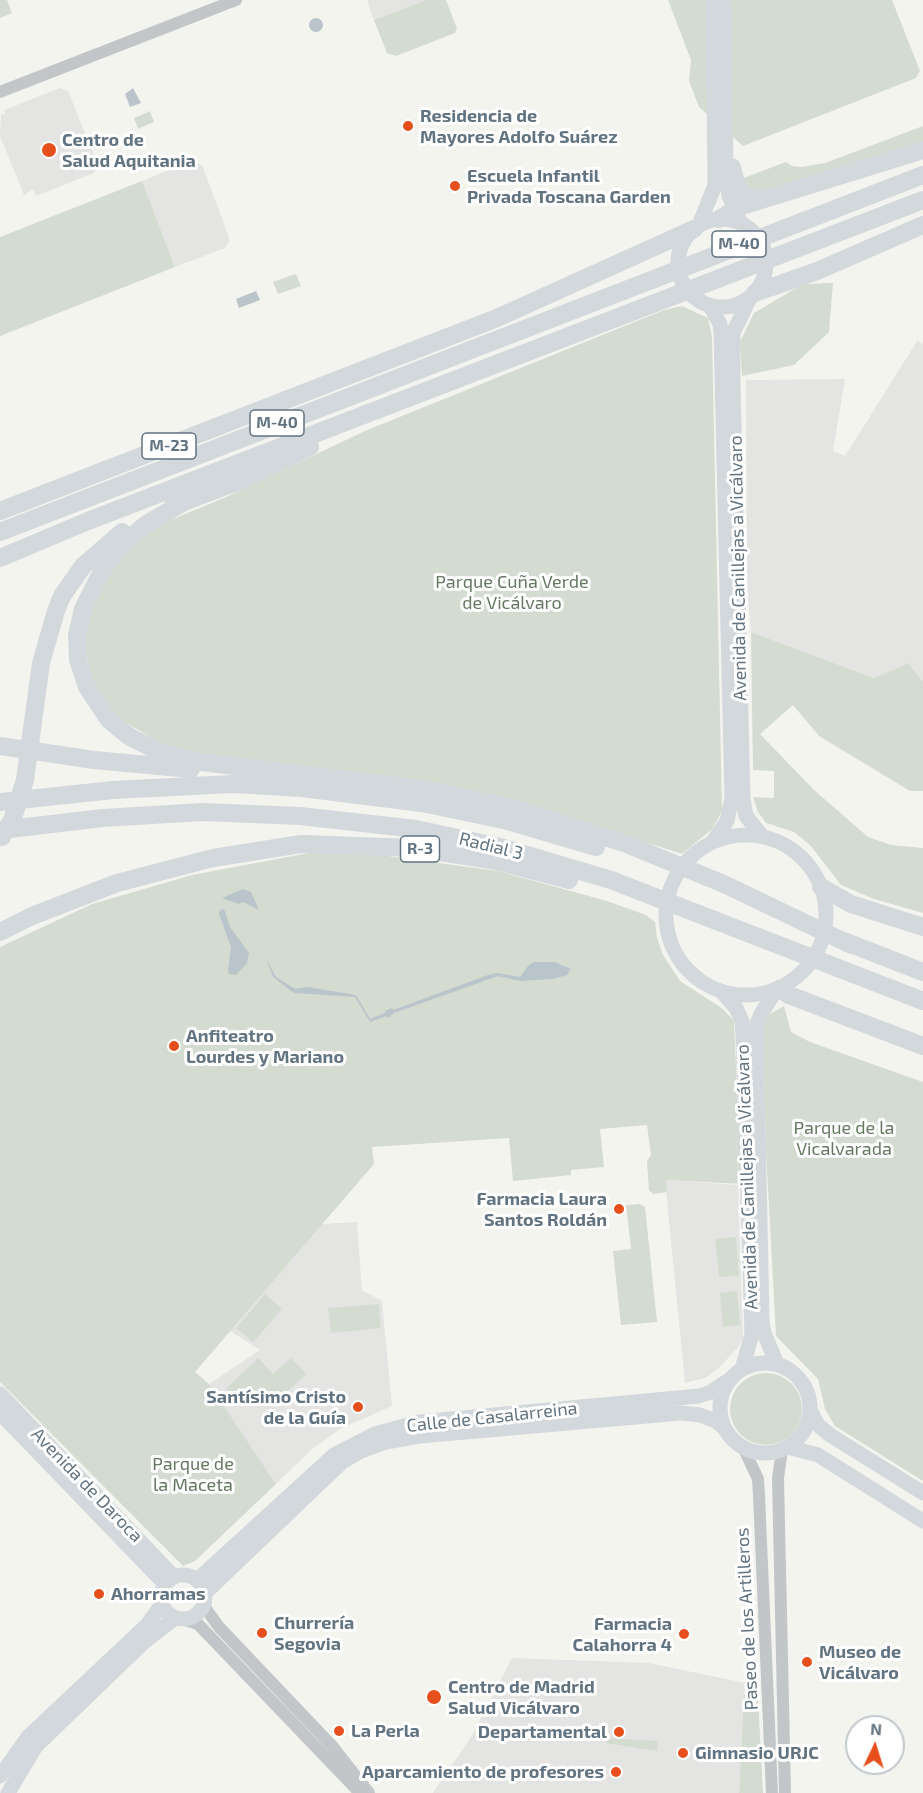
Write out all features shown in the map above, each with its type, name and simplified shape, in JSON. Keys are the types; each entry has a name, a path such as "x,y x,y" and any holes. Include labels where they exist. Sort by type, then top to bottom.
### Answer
{"highway":[{"path":"736,220 784,193 923,150"},
{"name":"M-40","path":"0,532 555,315 923,175"},
{"name":"M-40","path":"0,558 88,521 923,200"},
{"path":"755,292 817,271 923,225"},
{"path":"338,381 497,318 697,227"},
{"name":"M-23","path":"0,511 338,381 555,315"},
{"path":"0,841 13,818 25,780 47,637 62,596 83,566 110,541 143,517 244,479 437,388"},
{"path":"184,502 145,525 121,546 93,586 83,609 77,634 78,660 87,687 109,720 130,737 160,752 193,761 423,789 524,812 654,855 724,884 851,945"},
{"path":"0,746 94,760 176,768 304,774"},
{"name":"Radial 3","path":"0,802 113,790 233,784 302,788 422,803 508,821 618,854 722,891 851,945 923,972"},
{"name":"Radial 3","path":"0,830 102,818 202,812 300,816 416,830 500,847 611,880 712,918 836,969 923,1000"},
{"name":"R-3","path":"0,932 117,882 213,858 301,844 414,848 497,861 606,889 836,969"},
{"path":"823,892 851,904 923,927"},
{"path":"777,989 923,1046"}],"main road":[{"path":"713,0 716,185 697,227 683,243 678,267 682,282 692,296 710,306 731,307 755,292 766,270 766,254 760,240 736,220 726,174 724,0"},
{"path":"727,139 740,190 756,198 784,193"},
{"path":"697,227 736,220"},
{"name":"Avenida de Canillejas a Vicálvaro","path":"755,292 733,333 733,364 743,799 746,816 762,836"},
{"name":"Avenida de Canillejas a Vicálvaro","path":"710,306 720,324 721,332 732,798 727,821 713,841"},
{"path":"737,835 762,836 781,843 808,864 823,892 826,911 822,939 813,959 799,976 777,989 749,995 721,992 697,979 679,960 670,942 665,923 671,885 692,855 713,841 737,835"},
{"name":"Avenida de Canillejas a Vicálvaro","path":"777,989 760,1014 756,1027 762,1321 764,1333 777,1364"},
{"name":"Avenida de Canillejas a Vicálvaro","path":"721,992 736,1008 742,1021 743,1035 752,1334 742,1369"},
{"path":"923,1493 830,1435 818,1425 810,1410 805,1387 798,1377 777,1364 759,1363 742,1369 729,1380 720,1399 721,1419 725,1429 742,1447 769,1453 785,1449 818,1455 923,1521"},
{"name":"Calle de Casalarreina","path":"202,1593 338,1458 403,1431 699,1396 711,1392 729,1380"},
{"name":"Avenida de Daroca","path":"0,1394 170,1581"},
{"path":"785,1449 804,1432 810,1410"},
{"name":"Avenida de Daroca","path":"0,1413 170,1581"},
{"name":"Calle de Casalarreina","path":"403,1431 681,1413 716,1421 725,1429"},
{"path":"8,1793 36,1746 144,1642 180,1619 196,1616 202,1593 186,1575 170,1581 161,1598 162,1604 180,1619"},
{"path":"0,1776 28,1737 147,1625 162,1604"}],"street":[{"path":"0,92 236,0"},
{"name":"Paseo de los Artilleros","path":"742,1447 752,1464 758,1485 765,1656 770,1702 772,1793"},
{"name":"Paseo de los Artilleros","path":"785,1449 778,1478 785,1793"},
{"path":"202,1593 222,1630 333,1747 369,1793"},
{"path":"180,1619 198,1624 360,1793"},
{"path":"765,1656 782,1657"},
{"path":"770,1702 783,1704"}],"shaded area":[{"path":"367,0 426,0 374,20"},
{"path":"313,18 319,18 323,25 319,32 313,32 309,28 309,22"},
{"name":"Centro de Salud Aquitania","path":"60,88 68,91 98,165 94,173 36,196 33,189 24,195 0,136 1,115 5,113 4,110"},
{"path":"133,88 141,103 130,107 125,94"},
{"path":"192,161 202,165 230,240 225,248 175,267 142,181"},
{"path":"256,291 260,300 239,308 236,299"},
{"path":"917,341 923,344 923,682 908,663 874,678 751,632 747,584 746,380 845,379 833,451 845,456"},
{"path":"243,889 251,892 259,910 243,902 239,904 222,898"},
{"path":"224,909 230,927 249,953 247,963 236,975 229,974 228,970 231,947 219,914 220,910"},
{"path":"266,958 276,977 295,989 307,987 356,995 370,1019 392,1008 393,1010 488,975 497,973 520,977 534,962 555,962 571,969 567,975 553,979 520,981 498,976 394,1013 388,1018 386,1016 370,1022 355,997 294,993 273,977"},
{"path":"665,1180 738,1185 743,1338 739,1346 719,1368 705,1378 685,1383"},
{"path":"357,1222 362,1290 382,1301 392,1406 340,1429 311,1450 276,1484 209,1384 260,1350 230,1331 322,1224"},
{"path":"512,1658 649,1663 745,1683 739,1793 433,1793 471,1737"}],"green space":[{"path":"0,0 7,0 12,13 0,18"},
{"path":"426,0 446,0 457,29 455,33 396,56 387,53 374,20"},
{"path":"668,0 892,0 920,71 916,78 743,146 699,107 689,81 691,60"},
{"path":"150,111 154,122 138,129 134,118"},
{"path":"923,126 923,141 763,192 751,191 741,179 786,162 792,166 801,167 825,163"},
{"path":"142,181 175,267 0,336 0,237"},
{"path":"296,274 301,286 278,294 273,282"},
{"path":"833,283 829,332 794,365 742,376 740,342 754,313 803,284"},
{"name":"Parque Cuña Verde de Vicálvaro","path":"682,306 708,318 712,337 722,811 712,829 682,854 537,807 169,748 118,718 103,700 90,672 84,641 88,613 98,591 130,546 159,525 226,497 365,431 664,310"},
{"path":"751,632 874,678 908,663 923,682 923,791 910,791 819,736 793,705 760,734 813,789 868,837 891,845 923,848 923,913 874,899 841,885 810,845 794,832 766,823 758,812 753,797 774,798 774,771 753,770"},
{"name":"Parque de la Maceta","path":"309,853 373,854 498,871 607,901 646,915 655,922 657,938 663,955 680,981 723,1009 734,1021 741,1184 666,1180 667,1192 653,1194 649,1190 647,1161 651,1155 647,1125 600,1129 604,1167 571,1170 571,1175 513,1181 509,1138 372,1147 374,1164 195,1372 209,1384 276,1484 195,1561 183,1566 0,1382 0,947 92,904 192,875"},
{"name":"Parque de la Vicalvarada","path":"784,1006 791,1032 810,1042 923,1082 923,1481 835,1426 825,1409 818,1379 776,1336 766,1150 763,1023 768,1015"},
{"path":"640,1204 645,1207 657,1322 621,1325 613,1251 631,1249 626,1205"},
{"path":"736,1237 739,1276 719,1277 715,1239"},
{"path":"737,1291 740,1325 723,1327 720,1293"},
{"path":"265,1294 282,1309 253,1342 236,1328"},
{"path":"379,1304 381,1328 331,1333 328,1308"},
{"path":"258,1358 273,1374 291,1358 306,1374 272,1406 257,1390 241,1405 226,1389"},
{"path":"773,1373 792,1383 800,1395 802,1409 800,1423 792,1435 780,1443 759,1445 740,1435 732,1423 730,1402 740,1383 752,1375"},
{"path":"744,1695 758,1698 763,1793 739,1793"},
{"path":"607,1738 658,1741 657,1751 606,1743"}],"place":[{"name":"Residencia de Mayores Adolfo Suárez","path":"408,126"},
{"name":"Centro de Salud Aquitania","path":"49,150"},
{"name":"Escuela Infantil Privada Toscana Garden","path":"455,186"},
{"name":"Anfiteatro Lourdes y Mariano","path":"174,1046"},
{"name":"Farmacia Laura Santos Roldán","path":"619,1209"},
{"name":"Santísimo Cristo de la Guía","path":"358,1407"},
{"name":"Ahorramas","path":"99,1594"},
{"name":"Churrería Segovia","path":"262,1633"},
{"name":"Farmacia Calahorra 4","path":"684,1634"},
{"name":"Museo de Vicálvaro","path":"807,1662"},
{"name":"Centro de Madrid Salud Vicálvaro","path":"434,1697"},
{"name":"La Perla","path":"339,1731"},
{"name":"Departamental","path":"619,1732"},
{"name":"Gimnasio URJC","path":"683,1753"},
{"name":"Aparcamiento de profesores","path":"616,1772"}]}
